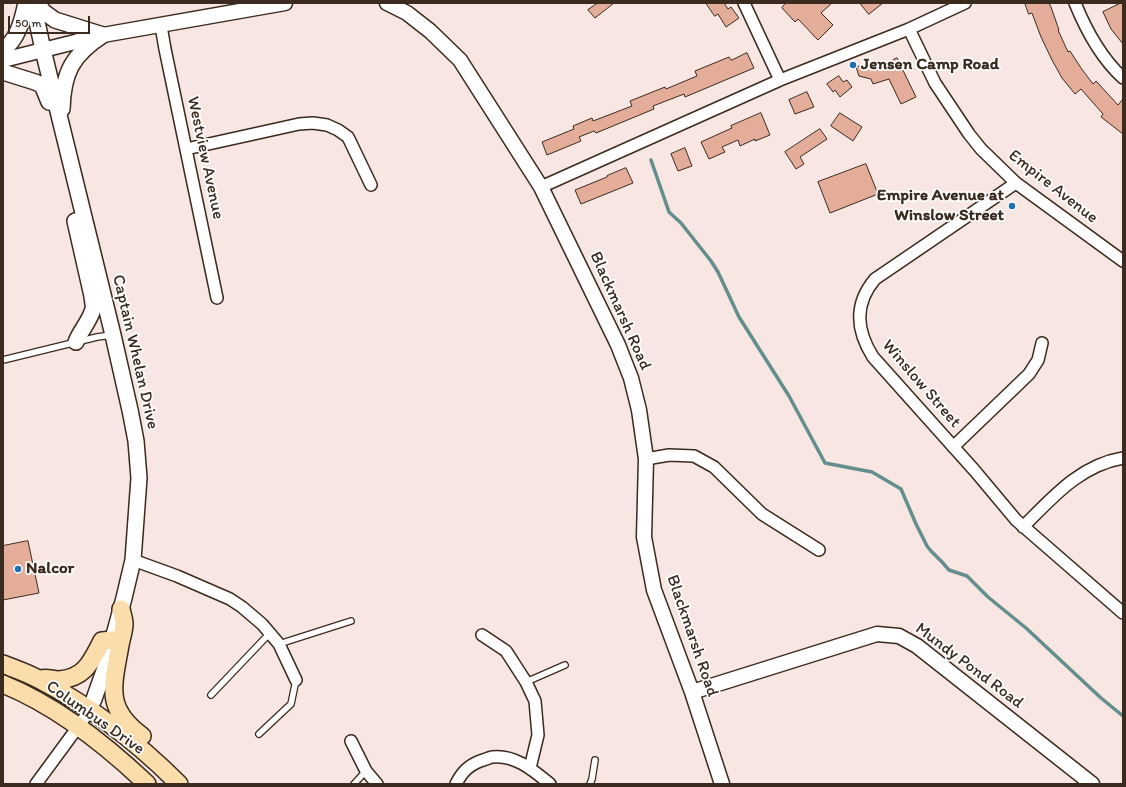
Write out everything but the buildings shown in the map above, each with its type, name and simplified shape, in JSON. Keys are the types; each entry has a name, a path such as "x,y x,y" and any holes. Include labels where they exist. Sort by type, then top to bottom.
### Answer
{"main road":[{"path":"3,50 9,46 17,34 26,3"},
{"name":"Captain Whelan Drive","path":"33,3 62,130 73,170 130,410 136,441 139,478 133,560 113,640 89,710"},
{"path":"37,3 44,12 55,20 103,36"},
{"path":"62,130 62,91 72,64 78,55 93,42 103,36"},
{"path":"3,72 42,85 62,130"},
{"path":"73,170 67,183 93,306 89,318 76,342"},
{"path":"121,609 124,625 114,689 117,710 126,723 172,763 178,782"},
{"path":"39,679 46,678 57,680 78,675 90,662 102,641 113,640"},
{"name":"Columbus Drive","path":"3,664 39,679 89,710 140,747 178,782"},
{"name":"Columbus Drive","path":"3,684 32,697 78,726 115,755 147,784"}],"street":[{"path":"3,60 103,36 285,3"},
{"name":"Blackmarsh Road","path":"387,3 407,13 430,31 460,60 541,187 618,345 631,378 639,410 646,459 644,537 654,590 692,692 722,784"},
{"path":"744,3 780,80"},
{"path":"541,187 780,80 909,29 965,3"},
{"path":"1075,3 1093,41 1105,58 1123,78"},
{"name":"Westview Avenue","path":"161,26 217,298"},
{"name":"Empire Avenue","path":"909,29 935,83 969,134 981,149 1016,183 1123,261"},
{"path":"186,149 299,124 313,123 327,125 348,137 372,184"},
{"name":"Winslow Street","path":"1016,183 881,275 870,285 861,304 860,326 862,334 873,357 1009,512 1023,527 1123,613"},
{"path":"953,447 1029,374 1038,360 1042,343"},
{"path":"646,459 669,455 694,456 714,467 762,514 818,550"},
{"path":"1023,527 1071,481 1102,463 1123,458"},
{"path":"133,560 177,576 230,599 262,624 279,644 296,680"},
{"name":"Mundy Pond Road","path":"692,692 877,634 899,636 917,646 1092,784"},
{"path":"482,635 506,651 526,682 535,701 538,735 530,768"},
{"path":"36,784 89,710"},
{"path":"351,741 366,771 377,784"},
{"path":"456,784 471,765 491,757 503,757 516,761 530,768 550,784"}],"lane":[{"path":"3,360 97,336 112,334"},
{"path":"279,644 351,621"},
{"path":"211,695 269,634"},
{"path":"526,682 565,665"},
{"path":"259,734 291,704 296,680"},
{"path":"590,784 595,760"},
{"path":"354,784 366,771"}],"waterway":[{"path":"651,160 669,212 681,223 718,272 739,317 789,396 825,463 872,472 901,489 927,546 949,570 967,576 988,597 1026,628 1101,698 1123,716"}],"place":[{"name":"Jensen Camp Road","path":"853,65"},
{"name":"Empire Avenue at Winslow Street","path":"1012,206"},
{"name":"Nalcor","path":"18,569"}]}
